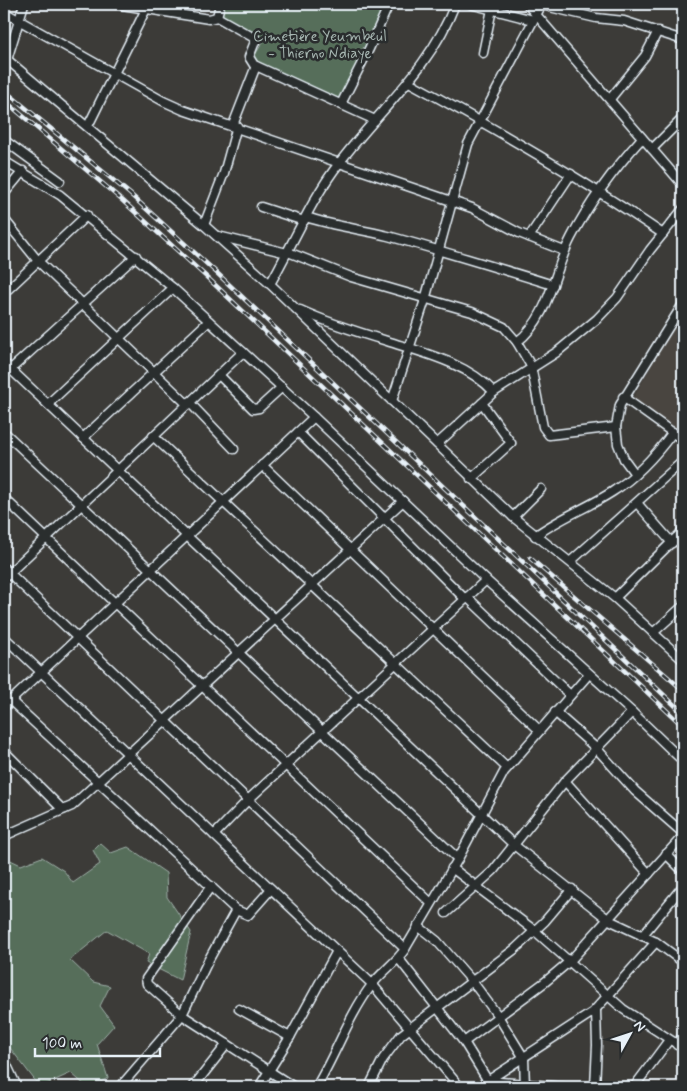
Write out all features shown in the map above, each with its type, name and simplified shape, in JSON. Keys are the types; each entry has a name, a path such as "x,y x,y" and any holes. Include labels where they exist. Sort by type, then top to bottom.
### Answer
{"street":[{"path":"24,4 6,58 204,225 270,284 471,479 535,536 616,598 683,660"},
{"path":"116,4 146,9 157,7 209,20 217,17 256,39 249,57 250,62 256,66 375,120"},
{"path":"217,17 220,4"},
{"path":"341,104 369,50 389,4"},
{"path":"270,284 305,219 339,163 409,82 436,45 455,4"},
{"path":"470,4 535,18"},
{"path":"528,4 535,18 610,100 683,185"},
{"path":"392,401 425,300 462,159 480,120 542,4 596,18 624,21 683,40"},
{"path":"88,126 146,9"},
{"path":"483,53 492,9"},
{"path":"4,12 163,101 478,210 528,237 564,251"},
{"path":"610,100 642,60 658,32"},
{"path":"204,225 224,174 235,126 256,66"},
{"path":"409,82 480,120 600,191 663,234"},
{"path":"652,148 683,118"},
{"path":"517,342 532,329 553,285 564,251 600,191 617,166 642,138"},
{"path":"4,140 60,181"},
{"path":"4,161 60,194 173,288 314,416 486,580 632,712 683,761"},
{"path":"4,194 23,171"},
{"path":"528,237 571,174"},
{"path":"261,206 305,219 366,230 553,285"},
{"path":"437,444 494,392 532,366 557,352 597,319 617,298 683,209"},
{"path":"4,293 87,215"},
{"path":"4,219 38,261 234,449"},
{"path":"216,236 288,253 351,277 484,317 504,328 517,342 532,366 540,416 543,428 548,434 555,436 616,427"},
{"path":"11,369 136,256"},
{"path":"48,404 173,288"},
{"path":"634,474 620,452 616,427 623,397 683,304"},
{"path":"293,308 330,323 458,366 478,377 494,392"},
{"path":"84,438 209,321"},
{"path":"243,352 81,505 5,573 77,638 405,949"},
{"path":"4,363 514,845 609,920 656,942 683,962"},
{"path":"218,374 253,408 259,408 282,387"},
{"path":"623,397 683,440"},
{"path":"471,479 511,443 482,403"},
{"path":"4,707 314,416"},
{"path":"4,432 458,859"},
{"path":"298,432 383,519 570,695"},
{"path":"535,536 565,516 612,492 634,474 673,432"},
{"path":"153,436 507,768"},
{"path":"570,561 683,461"},
{"path":"262,465 539,730"},
{"path":"513,517 541,489"},
{"path":"4,498 431,903"},
{"path":"4,836 66,810 403,501"},
{"path":"637,503 683,547"},
{"path":"616,598 683,531"},
{"path":"214,835 285,765 486,580"},
{"path":"653,633 683,606"},
{"path":"4,636 372,984 460,1087"},
{"path":"316,1087 332,1060 350,1018 372,984 399,959 458,859 507,768 589,674"},
{"path":"10,700 236,910 248,915 271,889"},
{"path":"464,1042 545,982 570,961 609,920 683,835 635,791 598,749 555,712"},
{"path":"446,913 493,871 564,782 632,712"},
{"path":"4,751 56,804 66,810"},
{"path":"564,782 649,874"},
{"path":"666,854 683,871"},
{"path":"452,868 477,885 535,931 608,997 680,1047 683,1035"},
{"path":"211,886 146,979 147,984 182,1015 294,1087"},
{"path":"642,936 683,886"},
{"path":"369,1087 392,1046 410,1027 515,949 535,931 572,889"},
{"path":"120,1087 182,1015 208,960 236,910"},
{"path":"418,926 437,941 472,981 498,1016 524,1058 525,1085"},
{"path":"478,1087 596,1010 656,942"},
{"path":"259,1087 290,1037 336,951"},
{"path":"399,959 464,1042 488,1081"},
{"path":"239,1008 290,1037"},
{"path":"594,1087 597,1045 596,1010"},
{"path":"634,1087 669,1040"},
{"path":"193,1087 227,1044"},
{"path":"4,1059 17,1087"},
{"path":"488,1081 563,1087"}],"shaded area":[{"path":"677,321 683,325 683,436 632,400"}],"green space":[{"name":"Cimetière Yeumbeul - Thierno Ndiaye","path":"223,4 389,4 340,100 279,75 252,60 264,40 220,15"},
{"path":"100,843 111,853 128,847 166,873 167,897 191,932 180,980 146,963 149,954 107,930 70,960 93,982 110,986 100,1006 114,1025 97,1044 108,1078 91,1087 87,1087 71,1073 40,1087 4,1040 4,857 21,865 42,857 64,871 73,883 100,864 93,850"}],"railway":[{"path":"4,90 130,194 218,274 683,713"},
{"path":"4,100 123,201 212,282 683,726"},
{"path":"530,558 683,690"}]}
